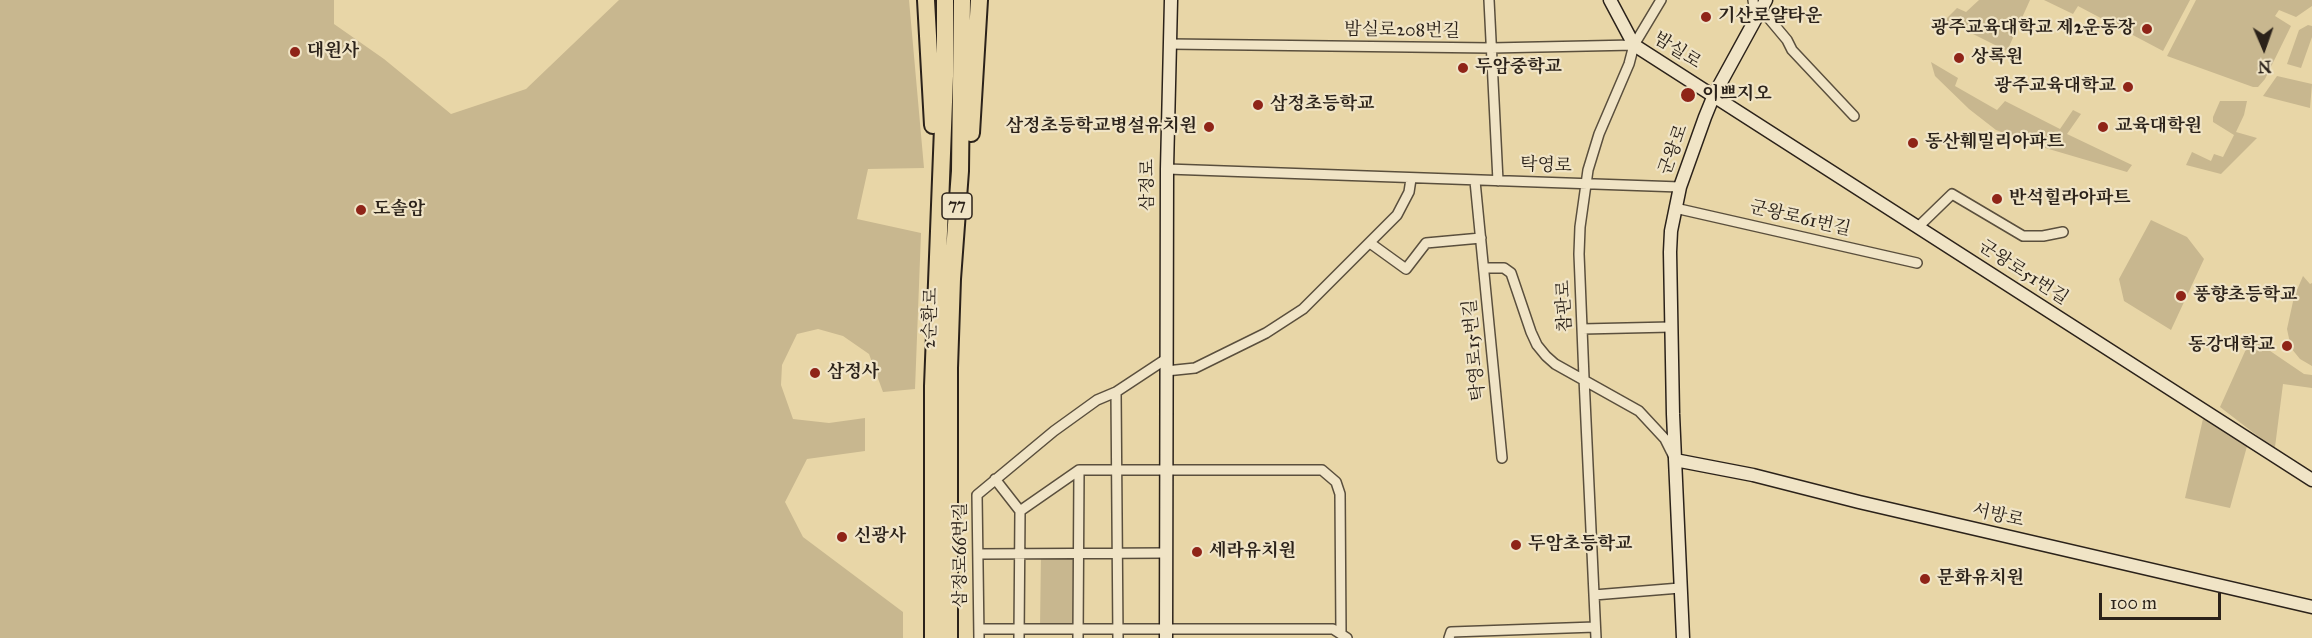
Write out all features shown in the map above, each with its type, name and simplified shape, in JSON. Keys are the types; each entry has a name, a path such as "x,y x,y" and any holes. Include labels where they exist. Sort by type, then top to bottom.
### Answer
{"highway":[{"path":"927,0 934,179 939,202"},
{"name":"2순환로","path":"945,0 945,76 939,202 941,411 949,638"},
{"name":"2순환로","path":"933,638 941,411 960,171 962,0"},
{"path":"960,171 970,143 980,0"}],"main road":[{"name":"삼정로","path":"1166,633 1167,169 1171,0"},
{"name":"밤실로","path":"1610,0 1634,45 1714,96"},
{"name":"군왕로","path":"1683,638 1671,327 1670,252 1675,208 1689,156 1714,96 1759,7"},
{"name":"군왕로51번길","path":"1714,96 2312,480"},
{"name":"서방로","path":"1675,459 1753,475 1859,502 2312,607"}],"street":[{"path":"1489,0 1498,182"},
{"name":"참판로","path":"1596,638 1579,254 1586,184 1599,134 1629,64 1634,45 1661,0"},
{"path":"1759,7 1787,40 1792,50 1854,116"},
{"name":"밤실로208번길","path":"1170,44 1491,48 1634,45"},
{"name":"탁영로","path":"1167,169 1680,188"},
{"path":"1166,365 1187,370 1205,364 1266,333 1303,309 1397,215 1409,192 1411,179"},
{"name":"탁영로15번길","path":"1475,181 1502,458"},
{"path":"1918,227 1952,194 2023,236 2043,236 2063,232"},
{"name":"군왕로61번길","path":"1675,208 1917,263"},
{"path":"1370,243 1406,269 1426,243 1480,238"},
{"path":"1484,268 1507,268 1514,280 1531,332 1540,351 1555,364 1584,378 1639,411 1665,439 1675,459"},
{"path":"1582,329 1671,327"},
{"name":"삼정로66번길","path":"979,634 977,495 1096,400 1166,365"},
{"path":"1116,392 1118,634"},
{"path":"979,634 1287,634 1333,629 1344,635 1341,502 1339,489 1333,477 1322,470 1079,470 1020,511"},
{"path":"1078,634 1079,470"},
{"path":"995,479 1020,511 1019,634"},
{"path":"979,554 1166,553"},
{"path":"1594,595 1680,588"},
{"path":"1450,636 1451,632 1520,634 1595,627"}],"shaded area":[{"path":"0,0 334,0 334,24 384,59 451,114 526,89 619,0 909,0 924,168 868,169 857,219 921,233 915,389 883,392 869,354 843,336 818,329 797,334 782,365 781,385 793,419 829,423 865,418 865,451 807,459 785,502 803,537 903,612 903,638 0,638"},
{"path":"1979,0 2030,0 2007,51 1945,20 1957,8 1966,12"},
{"name":"광주교육대학교 제2운동장","path":"2044,0 2190,0 2163,51 2078,6 2073,14"},
{"path":"2196,0 2312,0 2312,6 2296,17 2279,10 2275,16 2291,26 2265,79 2258,87 2253,87 2167,56"},
{"path":"2308,25 2312,26 2312,37 2301,68 2287,64 2299,30"},
{"path":"1931,62 1958,78 1955,86 1997,110 2005,101 2060,129 2073,110 2081,114 2067,134 2132,165 2127,172 2042,147 1996,130 1969,109 1935,76"},
{"path":"2277,76 2312,84 2310,108 2263,96"},
{"path":"2220,101 2247,101 2244,115 2236,132 2257,138 2221,174 2186,165 2192,152 2211,161 2214,154 2223,157 2234,135 2213,122"},
{"path":"2151,220 2187,237 2204,259 2171,330 2124,301 2119,279"},
{"path":"2303,276 2310,284 2312,283 2312,366 2300,359 2291,348 2287,329 2294,297"},
{"path":"2251,338 2304,374 2312,375 2312,388 2283,384 2275,447 2220,407"},
{"path":"2205,410 2249,439 2230,508 2185,498"},
{"path":"1041,554 1075,554 1074,627 1040,627"}],"place":[{"name":"기산로얄타운","path":"1706,17"},
{"name":"광주교육대학교 제2운동장","path":"2147,29"},
{"name":"대원사","path":"295,52"},
{"name":"상록원","path":"1959,58"},
{"name":"두암중학교","path":"1463,68"},
{"name":"광주교육대학교","path":"2128,87"},
{"name":"이쁘지오","path":"1688,95"},
{"name":"삼정초등학교","path":"1258,105"},
{"name":"삼정초등학교병설유치원","path":"1209,127"},
{"name":"교육대학원","path":"2103,127"},
{"name":"동산훼밀리아파트","path":"1913,143"},
{"name":"반석힐라아파트","path":"1997,199"},
{"name":"도솔암","path":"361,210"},
{"name":"풍향초등학교","path":"2181,296"},
{"name":"동강대학교","path":"2287,346"},
{"name":"삼정사","path":"815,373"},
{"name":"신광사","path":"842,537"},
{"name":"두암초등학교","path":"1516,545"},
{"name":"세라유치원","path":"1197,552"},
{"name":"문화유치원","path":"1925,579"}]}
